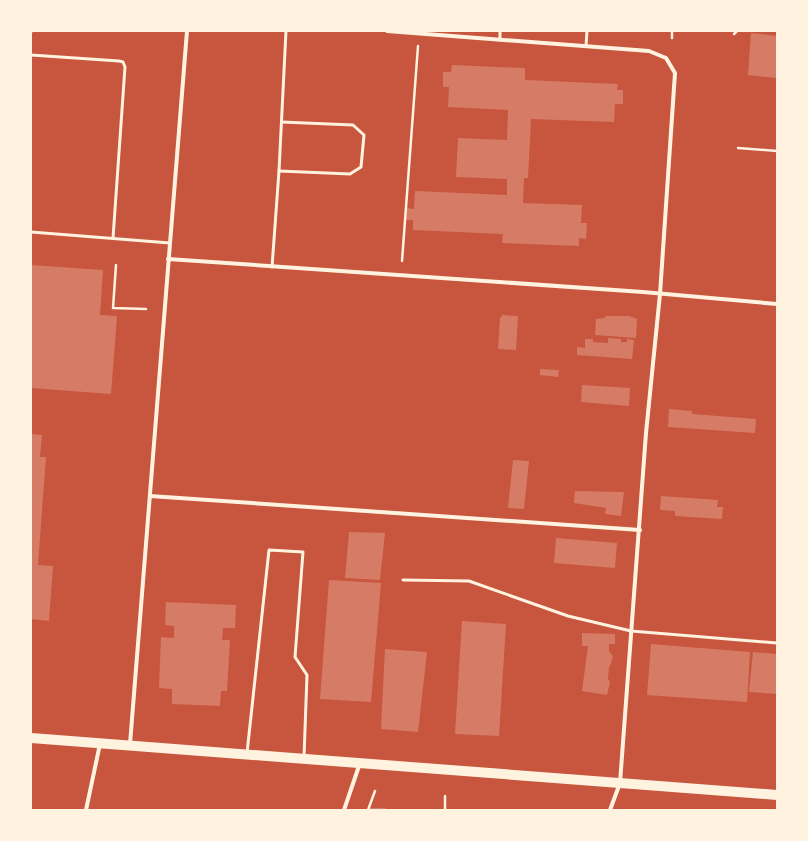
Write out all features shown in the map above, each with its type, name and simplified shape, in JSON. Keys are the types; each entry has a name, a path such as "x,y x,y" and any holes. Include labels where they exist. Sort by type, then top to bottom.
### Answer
{"main road":[{"path":"31,738 777,795"}],"street":[{"path":"130,745 187,31"},
{"path":"387,31 649,50 666,58 675,72 660,294 646,433 640,530 620,783 610,810"},
{"path":"168,259 660,294 777,304"},
{"path":"150,496 640,530"},
{"path":"86,810 100,743"},
{"path":"344,810 360,763"}],"lane":[{"path":"272,267 282,122 286,31"},
{"path":"500,31 500,39"},
{"path":"586,46 587,31"},
{"path":"31,55 123,62 125,67 113,238"},
{"path":"279,171 350,174 361,167 364,135 353,125 282,122"},
{"path":"31,232 170,242"},
{"path":"247,754 270,550 303,552 295,657 307,675 304,759"},
{"path":"403,580 469,581 568,616 631,630 777,643"}],"path":[{"path":"672,31 672,38"},
{"path":"734,34 738,31"},
{"path":"402,261 418,46"},
{"path":"738,148 777,151"},
{"path":"116,265 113,308 146,309"},
{"path":"375,791 368,810 385,810"},
{"path":"444,810 445,796"}],"building":[{"path":"751,33 777,36 777,78 748,75"},
{"path":"452,65 525,68 525,80 618,84 617,90 623,90 623,104 615,104 614,122 531,119 528,178 524,178 523,203 582,205 581,223 587,223 586,239 579,238 579,246 502,243 503,234 413,230 413,220 406,220 407,208 414,209 415,191 507,195 507,179 456,177 458,138 507,140 508,110 448,107 449,87 443,87 443,72 451,72"},
{"path":"31,265 103,270 100,315 117,316 111,394 31,388"},
{"path":"502,315 518,316 516,350 498,349 500,318"},
{"path":"605,316 629,316 637,319 636,338 595,335 596,319 605,318"},
{"path":"608,338 621,339 621,342 627,342 627,339 634,340 632,359 577,355 577,347 585,348 585,339 593,339 593,342 608,343"},
{"path":"540,369 559,370 558,377 540,375"},
{"path":"582,385 630,388 629,406 581,402"},
{"path":"669,409 692,411 692,414 756,419 755,433 668,427"},
{"path":"31,434 42,435 40,457 46,457 38,565 53,566 49,621 31,619"},
{"path":"513,460 529,461 524,509 508,508"},
{"path":"575,491 624,492 621,516 605,514 606,508 574,503"},
{"path":"661,496 718,500 717,507 723,507 722,519 675,516 675,511 660,510"},
{"path":"349,532 385,533 380,580 345,578"},
{"path":"556,538 617,543 615,568 554,563"},
{"path":"329,580 381,583 371,702 320,699"},
{"path":"166,602 236,605 235,628 223,628 222,640 230,640 227,691 221,691 220,706 172,704 172,689 159,688 161,637 174,638 174,626 165,625"},
{"path":"462,621 506,624 499,736 455,734"},
{"path":"582,633 615,634 615,644 609,644 609,651 613,656 609,667 608,679 610,682 607,695 582,691 588,646 582,646"},
{"path":"651,644 750,652 747,702 647,695"},
{"path":"385,649 427,652 418,732 381,729"},
{"path":"753,652 777,654 777,694 749,692"}]}
